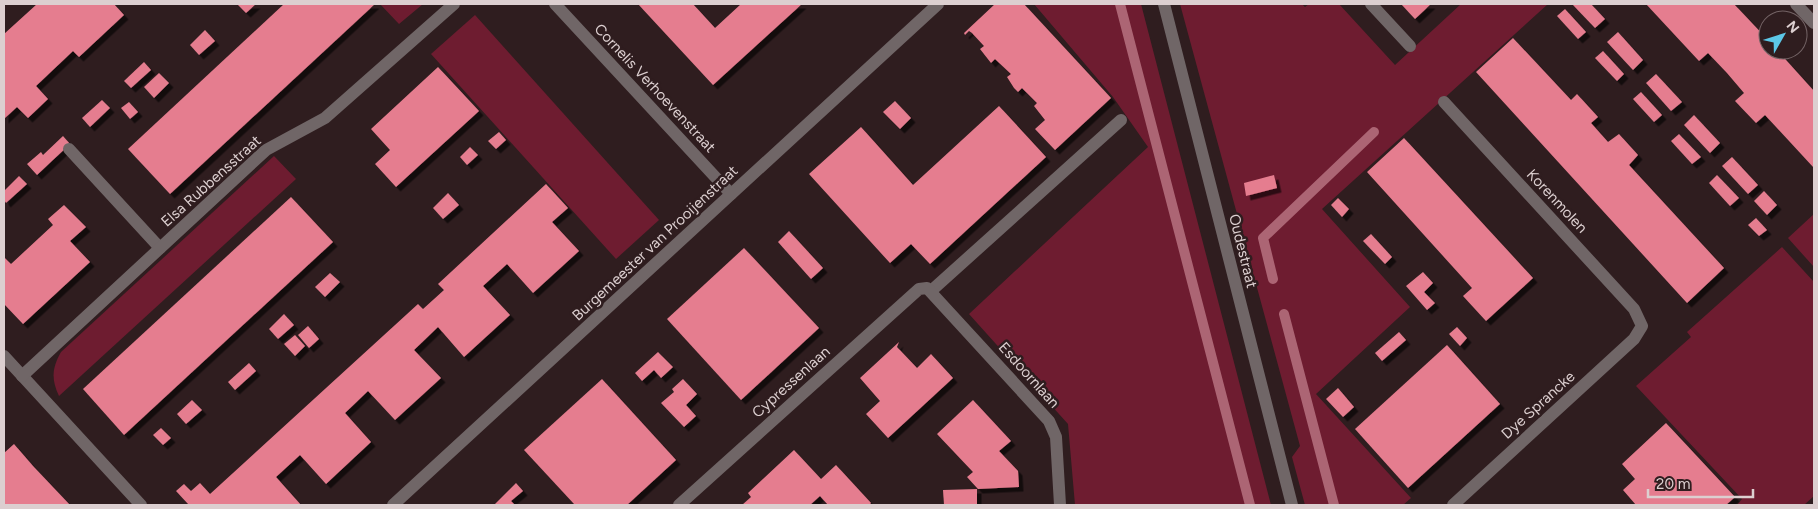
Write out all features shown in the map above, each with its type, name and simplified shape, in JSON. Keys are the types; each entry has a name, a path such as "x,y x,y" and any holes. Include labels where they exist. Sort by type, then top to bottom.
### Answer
{"street":[{"name":"Elsa Rubbensstraat","path":"22,376 266,150 325,118 454,4"},
{"name":"Cornelis Verhoevenstraat","path":"555,4 731,194"},
{"name":"Burgemeester van Prooijenstraat","path":"393,505 938,4"},
{"name":"Oudestraat","path":"1164,4 1292,505"},
{"path":"1371,4 1410,46"},
{"path":"1796,4 1814,23"},
{"name":"Korenmolen","path":"1444,102 1634,309 1642,326"},
{"name":"Cypressenlaan","path":"679,505 905,300 919,289 929,290 1121,120"},
{"path":"69,150 160,248"},
{"name":"Esdoornlaan","path":"929,290 1049,421 1056,437 1060,505"},
{"name":"Dye Sprancke","path":"1453,505 1634,340 1642,326"},
{"path":"4,356 142,505"},
{"path":"690,495 699,505"}],"shaded area":[{"path":"380,4 423,4 399,24"},
{"path":"1034,4 1141,4 1271,505 1075,505 1068,424 969,314 1148,147 1113,97"},
{"path":"1180,4 1302,4 1305,7 1309,4 1339,4 1395,65 1461,4 1548,4 1322,209 1410,307 1316,394 1411,498 1403,505 1305,505 1292,457 1300,446"},
{"path":"475,15 659,220 616,259 431,54"},
{"path":"274,156 296,179 59,396 54,379 54,368 61,352"},
{"path":"1814,214 1814,267 1788,238"},
{"path":"1782,247 1814,282 1814,496 1804,505 1737,505 1742,499 1636,386 1691,337 1687,332"}],"building":[{"path":"37,4 114,4 124,15 79,57 73,51 36,86 48,99 28,118 17,107 4,119 4,34"},
{"path":"237,4 256,4 246,13"},
{"path":"284,4 375,4 170,194 128,149"},
{"path":"638,4 693,4 715,28 741,4 802,4 713,85"},
{"path":"995,4 1024,4 1111,98 1055,150 1035,129 1045,120 1034,106 1037,103 1022,88 1018,92 1014,88 1007,77 1011,74 995,59 991,63 980,49 984,46 972,33 969,31 965,35 964,33"},
{"path":"1401,4 1431,4 1415,19"},
{"path":"1572,4 1591,4 1605,19 1595,28"},
{"path":"1646,4 1734,4 1758,29 1758,60 1786,60 1814,91 1814,168 1765,115 1756,123 1735,101 1744,93 1708,53 1699,61"},
{"path":"1565,9 1586,32 1578,39 1557,16"},
{"path":"205,30 215,41 199,55 190,45"},
{"path":"1618,32 1643,60 1633,70 1607,42"},
{"path":"1513,38 1571,100 1577,94 1598,117 1591,123 1608,142 1619,134 1638,155 1629,165 1724,268 1687,303 1476,72"},
{"path":"1603,51 1624,74 1617,81 1595,58"},
{"path":"144,62 151,70 131,88 124,81"},
{"path":"438,67 479,111 396,187 375,164 390,150 371,129"},
{"path":"159,73 169,83 154,98 144,87"},
{"path":"1656,74 1682,102 1671,111 1646,83"},
{"path":"1641,92 1662,115 1654,122 1633,99"},
{"path":"102,100 110,108 90,127 82,118"},
{"path":"895,101 911,118 900,129 883,112"},
{"path":"129,102 138,112 130,119 121,108"},
{"path":"999,106 1046,157 930,264 911,244 890,263 809,174 861,127 913,185"},
{"path":"1694,115 1720,143 1710,153 1684,125"},
{"path":"499,132 506,140 496,149 488,141"},
{"path":"1679,134 1701,157 1692,164 1671,141"},
{"path":"63,136 70,144 37,175 27,164 41,152 43,155"},
{"path":"1404,138 1533,278 1486,321 1463,296 1472,288 1367,172"},
{"path":"470,147 478,155 467,165 460,157"},
{"path":"1732,157 1758,185 1748,194 1722,166"},
{"path":"1274,175 1277,188 1246,196 1244,183"},
{"path":"1717,175 1739,198 1730,206 1709,183"},
{"path":"19,176 27,184 6,203 4,191"},
{"path":"546,184 568,208 552,222 579,251 533,293 507,264 483,286 510,315 464,357 438,327 414,350 441,378 395,420 368,391 345,413 371,442 326,484 300,455 276,477 301,505 189,505 176,491 184,484 191,491 200,483 210,494 418,304 423,309 444,290 438,284"},
{"path":"1764,191 1777,205 1767,215 1754,201"},
{"path":"448,193 459,205 443,219 433,208"},
{"path":"291,197 333,242 124,435 83,389"},
{"path":"1338,198 1349,209 1342,217 1331,205"},
{"path":"64,205 86,227 70,241 90,262 23,324 4,304 4,257 11,264 53,225 48,219"},
{"path":"1756,218 1767,230 1759,236 1748,225"},
{"path":"789,231 823,268 811,279 778,242"},
{"path":"1371,234 1392,257 1385,264 1363,241"},
{"path":"744,248 819,328 741,400 667,319"},
{"path":"1423,272 1433,283 1424,292 1435,303 1427,310 1406,286"},
{"path":"330,273 340,282 325,297 315,287"},
{"path":"284,314 294,325 278,339 269,329"},
{"path":"308,326 319,339 309,348 298,335"},
{"path":"1457,327 1467,338 1460,346 1449,334"},
{"path":"1399,332 1406,340 1382,361 1375,353"},
{"path":"295,335 305,346 295,356 284,344"},
{"path":"899,342 897,347 917,368 931,354 953,378 888,438 866,414 880,401 860,378"},
{"path":"1447,345 1500,404 1408,488 1355,429"},
{"path":"658,352 673,367 661,378 654,370 642,381 635,373"},
{"path":"249,363 256,371 235,390 228,382"},
{"path":"602,379 676,460 627,505 575,505 524,450"},
{"path":"683,379 697,394 686,405 696,416 684,427 661,403 674,392 672,389"},
{"path":"1338,388 1354,407 1343,417 1326,399"},
{"path":"192,400 202,410 186,424 177,414"},
{"path":"973,400 1011,441 999,451 1018,471 1019,487 978,489 967,477 973,472 937,434"},
{"path":"1666,423 1735,497 1726,505 1636,505 1623,490 1635,479 1622,464"},
{"path":"161,428 171,438 163,445 153,435"},
{"path":"14,444 70,505 4,505 4,453"},
{"path":"794,450 821,479 836,465 871,503 869,505 828,505 820,496 810,505 742,505 751,497 748,493"},
{"path":"516,483 523,491 511,501 515,505 494,505"},
{"path":"977,489 977,505 944,505 943,490"}],"waterway":[{"path":"1120,4 1250,505"},
{"path":"1273,279 1263,238 1374,132"},
{"path":"1284,314 1334,505"}]}
